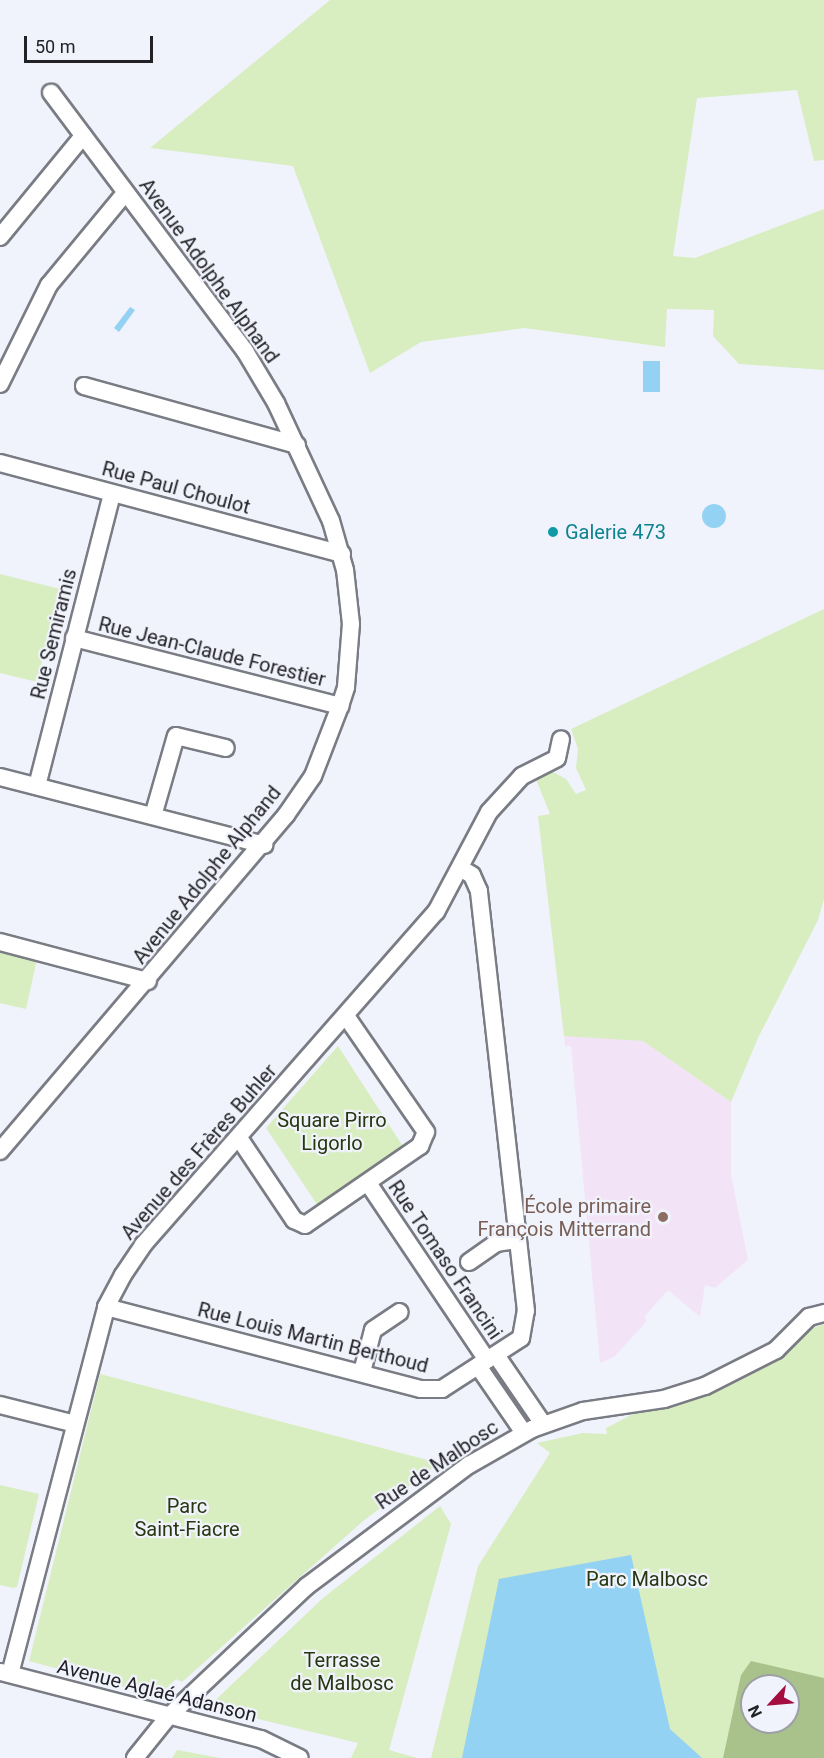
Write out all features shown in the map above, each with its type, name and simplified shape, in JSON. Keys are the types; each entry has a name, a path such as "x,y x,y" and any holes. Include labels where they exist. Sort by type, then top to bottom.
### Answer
{"street":[{"name":"Avenue Adolphe Alphand","path":"0,1151 264,845 313,776 346,687 351,624 342,554 297,445 245,351 51,93"},
{"path":"0,237 83,136"},
{"path":"0,384 49,285 125,193"},
{"path":"84,387 297,445"},
{"name":"Rue Paul Choulot","path":"0,463 342,554"},
{"name":"Rue Semiramis","path":"38,786 112,493"},
{"name":"Rue Jean-Claude Forestier","path":"74,638 340,706"},
{"path":"153,816 176,736 226,748"},
{"name":"Avenue des Frères Buhler","path":"5,1673 106,1307 143,1245 436,912 489,812 522,776 557,758 561,739"},
{"path":"0,777 264,845"},
{"name":"Rue Louis Martin Berthoud","path":"106,1307 421,1389 442,1389 520,1338 526,1320 479,891 472,875 460,868"},
{"path":"0,942 148,981"},
{"path":"239,1138 294,1220 305,1225 420,1146 426,1132 346,1016"},
{"name":"Rue Tomaso Francini","path":"368,1183 487,1360 524,1433"},
{"path":"469,1262 496,1243 518,1240"},
{"path":"362,1372 373,1330 400,1312"},
{"name":"Rue de Malbosc","path":"135,1758 168,1717 307,1586 434,1487 543,1424 583,1411 670,1398 724,1378 776,1350 809,1317 824,1313"},
{"name":"Rue Tomaso Francini","path":"487,1360 543,1424"},
{"path":"0,1405 75,1424"},
{"name":"Avenue Aglaé Adanson","path":"5,1673 168,1717 261,1739 300,1758"}],"shaded area":[{"name":"École primaire François Mitterrand","path":"576,1034 643,1041 731,1102 731,1174 748,1260 715,1288 705,1285 700,1317 668,1290 645,1316 646,1322 614,1357 600,1363 571,1046 565,1046 564,1036"}],"green space":[{"path":"330,0 824,0 824,160 814,161 797,90 697,98 673,256 695,258 824,209 824,370 739,364 713,336 714,310 667,309 665,347 524,328 421,342 370,373 293,166 150,148"},
{"path":"0,574 60,589 37,682 0,673"},
{"path":"824,609 824,899 818,920 758,1038 731,1102 643,1041 564,1036 538,816 550,814 535,777 553,772 566,779 576,794 586,790 576,768 578,749 571,729"},
{"path":"0,949 37,959 26,1009 0,1003"},
{"name":"Square Pirro Ligorlo","path":"338,1046 404,1148 318,1206 266,1128"},
{"name":"Parc Malbosc","path":"824,1324 824,1758 431,1758 478,1566 550,1453 537,1443 583,1433 607,1434 606,1428 770,1344"},
{"name":"Parc Saint-Fiacre","path":"100,1374 439,1463 362,1522 182,1682 176,1679 158,1696 29,1661"},
{"path":"0,1485 39,1494 17,1587 13,1588 0,1585"},
{"name":"Terrasse de Malbosc","path":"440,1506 451,1524 389,1750 417,1758 351,1758 358,1743 208,1707 323,1598"},
{"path":"751,1661 824,1678 824,1758 723,1758 740,1680 740,1734 800,1734 800,1674 742,1674"},
{"path":"177,1750 220,1758 172,1758"}],"water":[{"path":"130,307 135,310 119,332 114,328"},
{"path":"643,361 660,361 660,392 643,392"},
{"path":"714,504 719,505 725,511 725,521 719,527 714,528 709,527 703,521 702,516 703,511 709,505"},
{"path":"631,1555 670,1729 702,1758 462,1758 499,1579"}],"place":[{"name":"Galerie 473","path":"553,532"},
{"name":"École primaire François Mitterrand","path":"663,1217"}]}
